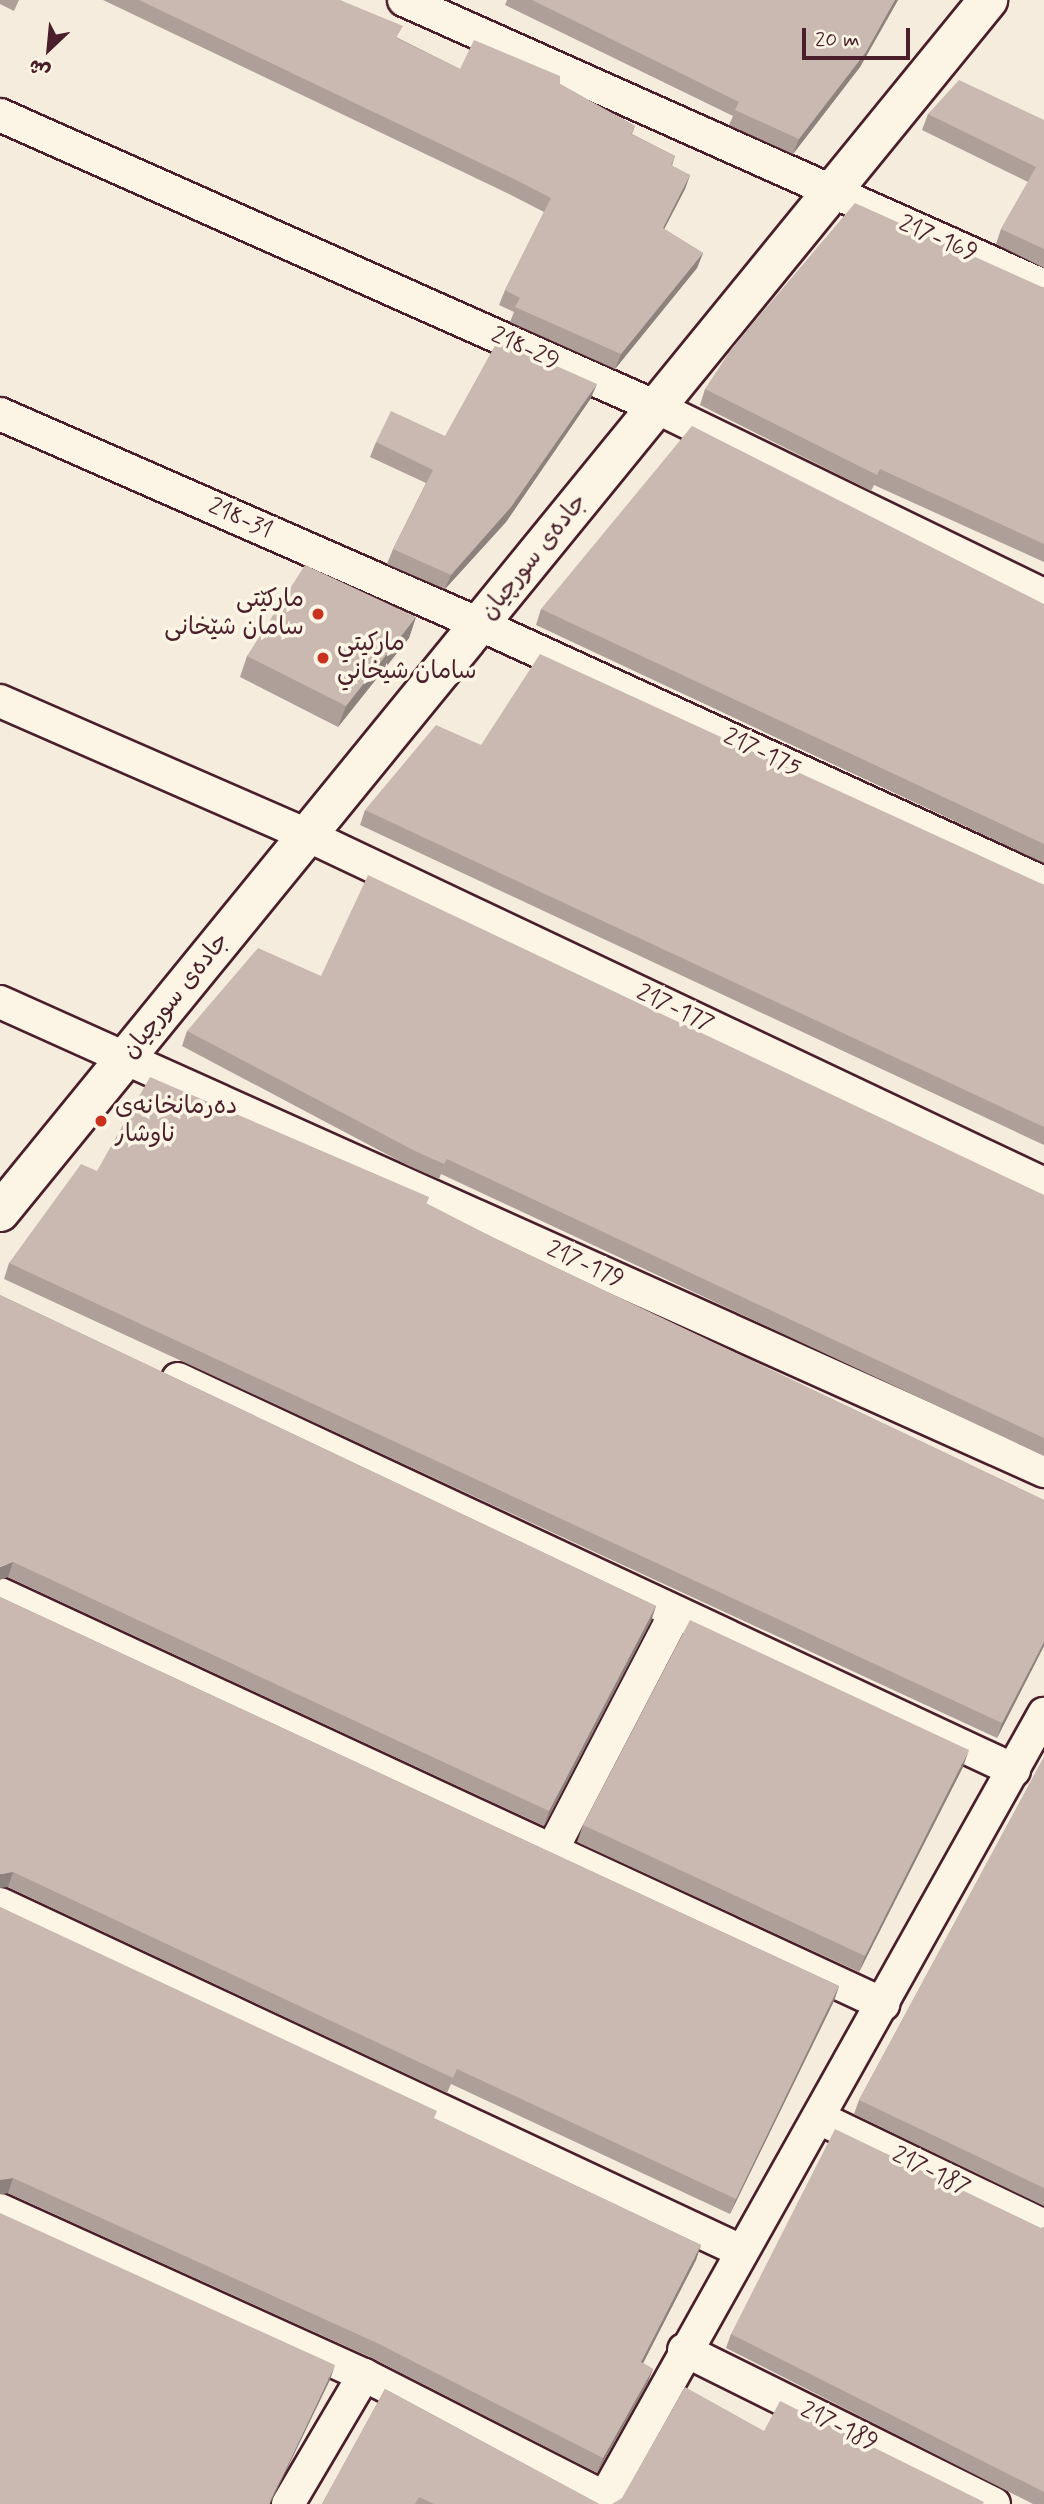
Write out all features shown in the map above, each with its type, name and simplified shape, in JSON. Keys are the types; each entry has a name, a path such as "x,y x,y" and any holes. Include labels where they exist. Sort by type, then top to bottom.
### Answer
{"street":[{"name":"217-169","path":"404,0 829,196 1044,286"},
{"name":"جادەی سورچیان","path":"0,1212 988,0"},
{"name":"218-29","path":"0,115 656,407 1044,595"},
{"name":"218-31","path":"0,414 479,624"},
{"name":"217-175","path":"479,624 1044,883"},
{"name":"217-177","path":"0,701 307,835 1044,1184"},
{"name":"217-179","path":"0,1002 1044,1471"},
{"path":"150,1366 1014,1770"},
{"path":"0,1594 883,2004"},
{"path":"551,1850 676,1612"},
{"path":"0,2210 364,2375 603,2501 684,2350 819,2118 1044,1714"},
{"path":"0,1904 741,2251"},
{"name":"217-187","path":"819,2118 1044,2226"},
{"name":"217-189","path":"684,2350 995,2504"},
{"path":"288,2504 364,2375"}],"building":[{"path":"139,0 340,0 403,26 396,38 460,69 474,40 560,76 560,84 635,126 631,134 675,156 671,165 690,175 663,228 703,253 621,354 515,307 520,298 505,290 551,198"},
{"path":"532,0 895,0 866,52 799,139 735,110 739,102"},
{"path":"959,80 1044,120 1044,249 1001,229 1036,167 928,114"},
{"path":"855,203 1044,287 1044,544 880,469 877,475 705,389 732,348"},
{"path":"498,340 597,384 511,507 451,575 393,549 433,470 376,442 391,411 445,436"},
{"path":"692,426 1044,604 1044,844 541,609"},
{"name":"ماركيتي سامان شيخاني","path":"305,565 416,617 346,706 247,656"},
{"path":"540,654 1044,884 1044,1127 365,810 436,725 481,745"},
{"path":"368,875 1044,1195 1044,1438 447,1159 444,1164 413,1150 187,1031 258,948 321,976"},
{"path":"150,1077 429,1197 426,1203 494,1238 1044,1500 1044,1642 1002,1723 9,1263 81,1164 97,1171"},
{"path":"0,1295 656,1606 549,1811 13,1562 0,1567"},
{"path":"0,1597 839,1986 736,2199 457,2069 453,2078 13,1872 0,1874"},
{"path":"690,1620 969,1750 865,1956 583,1825"},
{"path":"1044,1757 1044,2188 859,2100"},
{"path":"0,1907 437,2111 434,2118 701,2245 641,2362 653,2369 603,2458 377,2343 13,2178 0,2180"},
{"path":"835,2129 1041,2228 1044,2227 1044,2492 731,2334"},
{"path":"0,2213 335,2365 269,2504 0,2504"},
{"path":"685,2387 764,2431 780,2401 984,2502 612,2504 622,2498"},
{"path":"385,2389 599,2504 434,2504 419,2497 415,2504 322,2504"}],"place":[{"name":"مارکێتی سامان شێخانی","path":"318,614"},
{"name":"ماركيتي سامان شيخاني","path":"323,658"},
{"name":"دەرمانخانەی ناوشار","path":"101,1121"}]}
